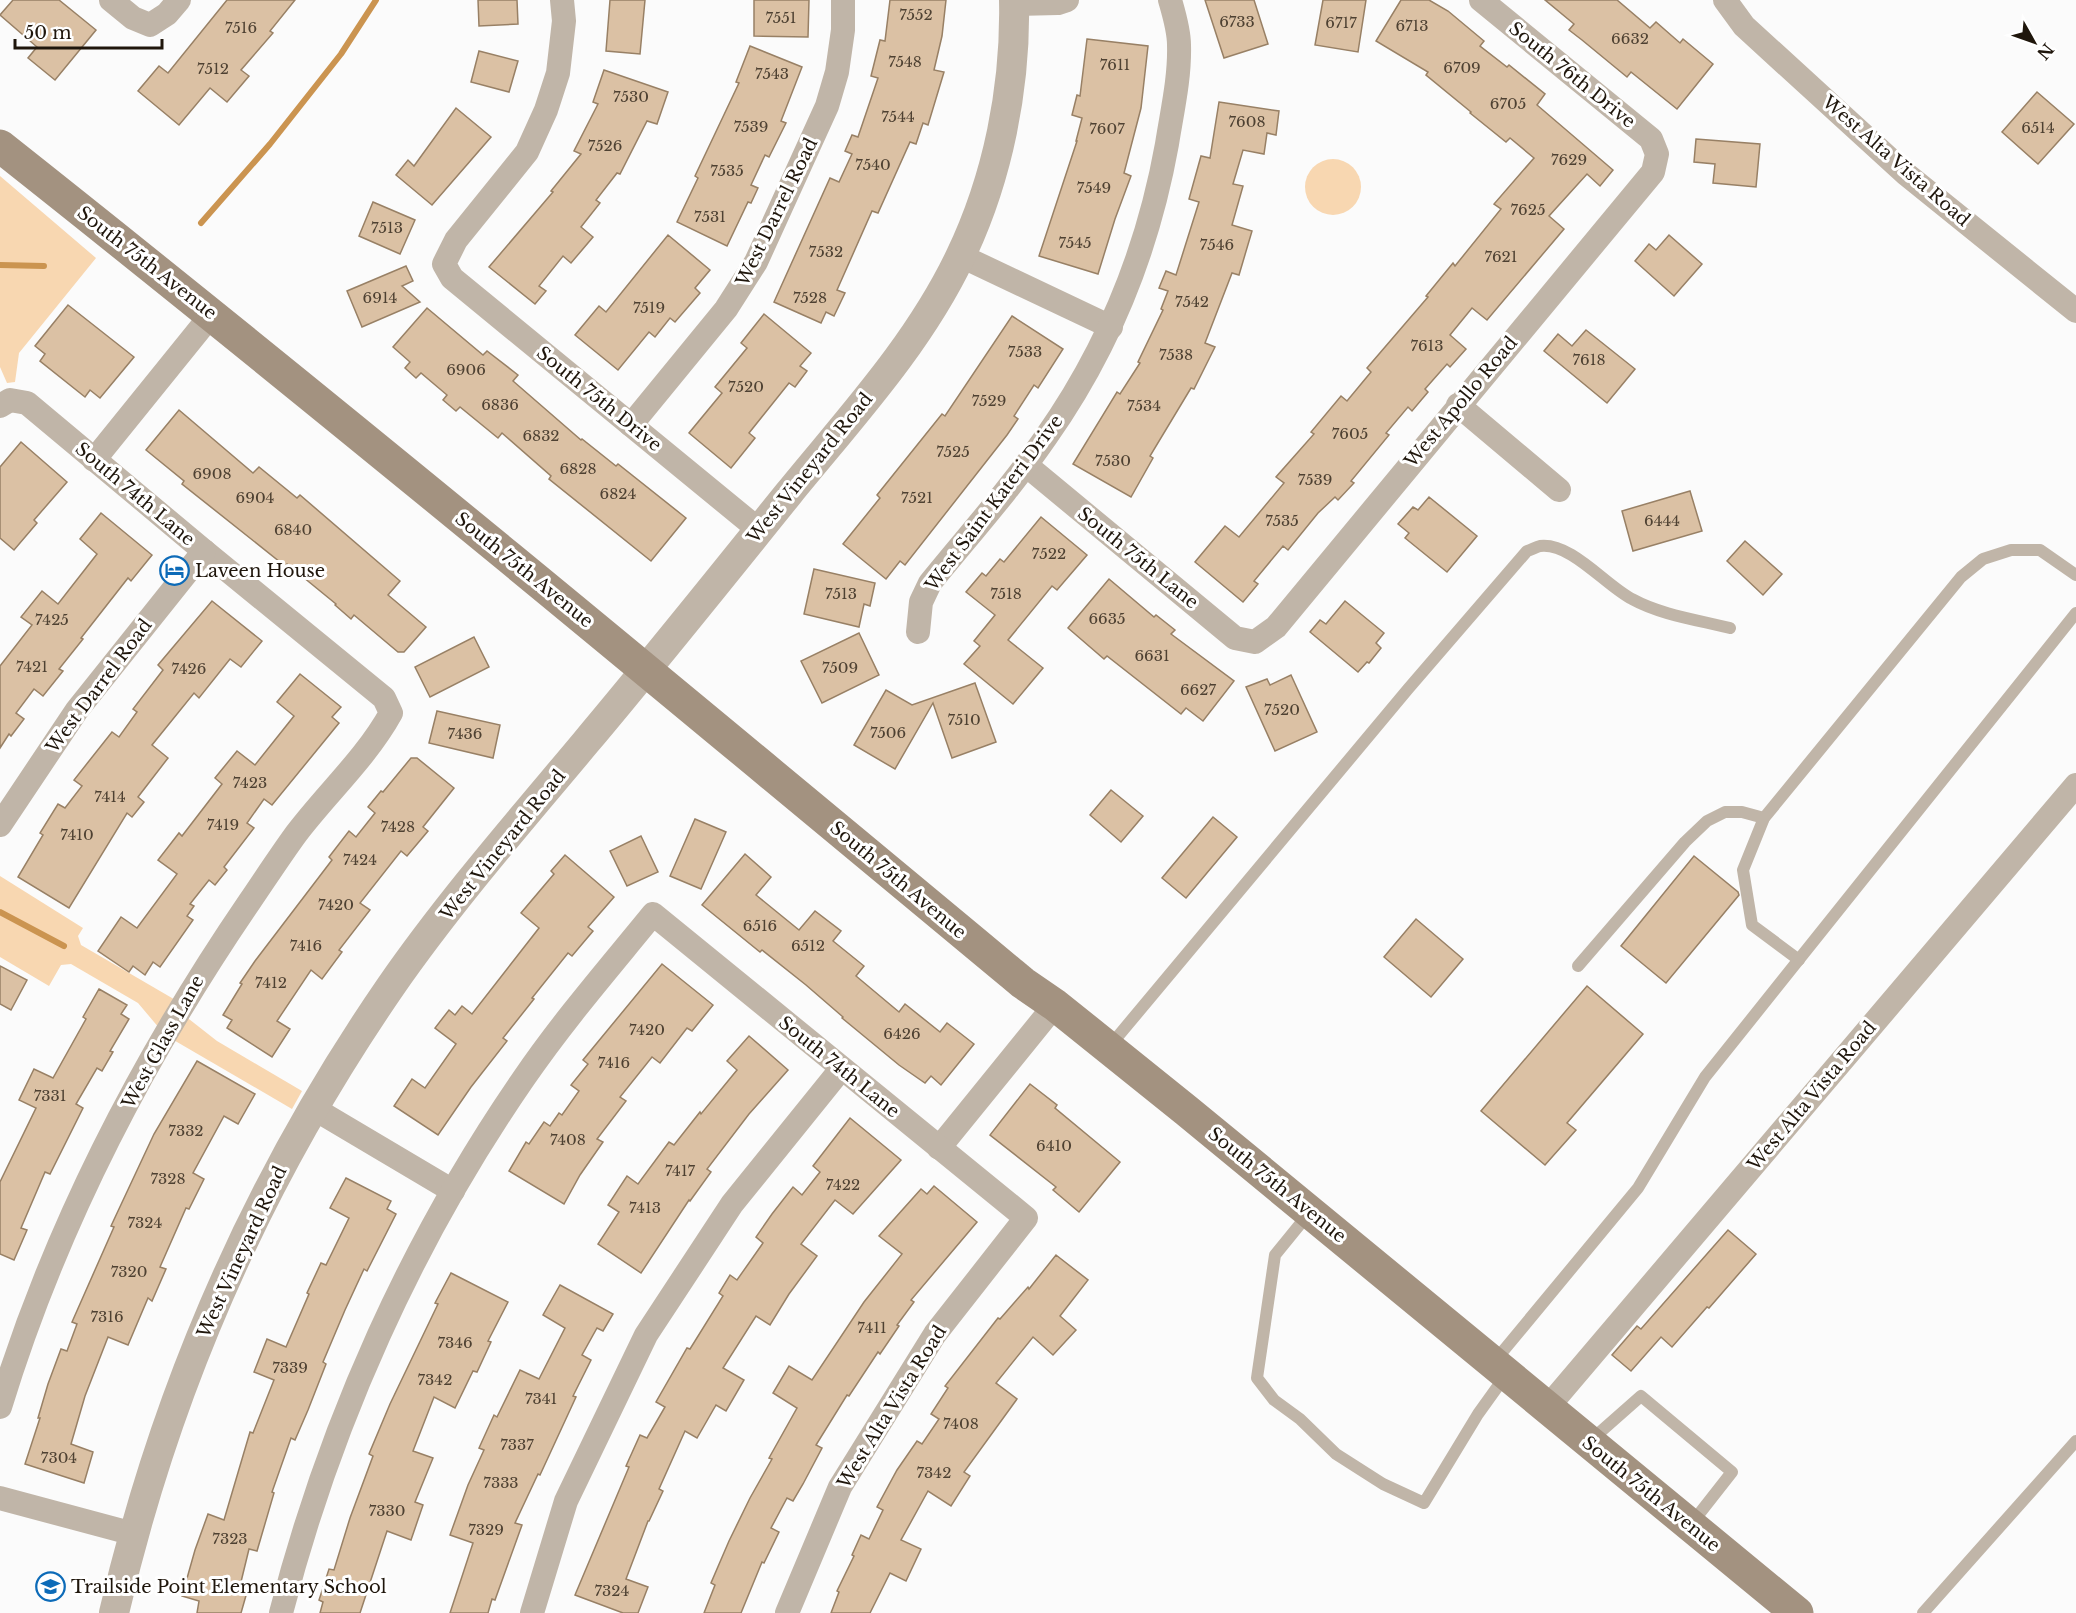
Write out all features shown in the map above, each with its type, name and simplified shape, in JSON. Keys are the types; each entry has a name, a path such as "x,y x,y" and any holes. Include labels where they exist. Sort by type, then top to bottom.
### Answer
{"main road":[{"name":"South 75th Avenue","path":"0,146 212,314 646,670 1023,984 1055,1005 1310,1212 1797,1613"}],"street":[{"path":"111,0 134,18 150,25 167,14 178,0"},
{"name":"South 75th Drive","path":"562,0 564,21 558,73 527,152 456,240 444,264 452,279 759,530"},
{"name":"West Darrel Road","path":"631,425 726,309 756,262 827,106 839,61 843,30 843,0"},
{"path":"1014,2 1058,3 1067,0"},
{"name":"West Saint Kateri Drive","path":"918,632 921,602 930,583 1026,465 1081,384 1111,327 1135,268 1161,173 1178,68 1179,43 1170,0"},
{"name":"South 76th Drive","path":"1481,0 1651,139 1657,154"},
{"name":"West Alta Vista Road","path":"1725,0 1744,26 1906,174 2076,311"},
{"name":"West Vineyard Road","path":"114,1613 134,1534 166,1432 190,1364 220,1293 272,1184 313,1108 370,1017 429,935 520,821 884,377 934,305 961,256 979,212 1001,140 1014,54 1014,2"},
{"name":"West Apollo Road","path":"1255,642 1276,627 1653,172 1657,154"},
{"path":"961,256 1111,327"},
{"path":"94,460 212,314"},
{"name":"South 74th Lane","path":"5,403 27,403 384,698 391,713"},
{"path":"1458,405 1559,490"},
{"name":"South 75th Lane","path":"1026,465 1235,638 1255,642"},
{"name":"West Darrel Road","path":"0,825 77,710 204,551"},
{"name":"West Glass Lane","path":"0,1407 16,1354 51,1267 82,1194 134,1090 204,968 296,834 380,733 391,713"},
{"name":"West Alta Vista Road","path":"1547,1408 2076,785"},
{"name":"South 74th Lane","path":"453,1191 530,1069 653,914 1026,1218"},
{"path":"939,1148 1055,1005"},
{"path":"532,1613 566,1501 646,1335 732,1204 842,1069"},
{"path":"281,1613 299,1542 344,1417 396,1298 453,1191 313,1108"},
{"name":"West Alta Vista Road","path":"787,1613 840,1487 934,1334 1026,1218"},
{"path":"0,1498 134,1534"}],"lane":[{"path":"1108,1048 1445,645 1527,551 1540,546 1553,547 1569,553 1631,599 1662,611 1730,628"},
{"path":"1799,960 1752,925 1743,870 1764,818 1961,577 1983,559 2011,550 2040,550 2076,575"},
{"path":"1310,1212 1275,1255 1257,1378 1274,1400 1300,1419 1336,1454 1383,1484 1424,1503 1478,1414 1500,1369 1638,1188 1705,1077 2076,613"},
{"path":"1578,966 1685,842 1707,821 1725,812 1742,812 1764,818"},
{"path":"1589,1442 1641,1396 1732,1472 1690,1526"},
{"path":"1923,1613 2076,1441"}],"shaded area":[{"path":"1333,159 1344,161 1353,167 1359,176 1361,187 1359,198 1353,207 1344,213 1333,215 1322,213 1313,207 1307,198 1305,187 1307,176 1313,167 1322,161"},
{"path":"0,176 96,258 19,353 15,382 7,383 0,367"},
{"path":"0,876 83,928 78,936 81,945 184,1005 180,1012 217,1041 302,1091 292,1109 165,1035 138,1003 71,964 61,965 49,986 0,957"}],"building":[{"path":"13,0 59,0 96,30 55,80 28,58 37,47 0,15"},
{"path":"227,0 295,0 270,31 273,33 241,70 249,76 227,102 210,88 179,125 138,91 159,66 168,73"},
{"path":"478,0 517,0 518,24 479,26"},
{"path":"610,0 645,0 640,54 606,51"},
{"path":"754,0 809,0 808,37 754,36"},
{"path":"890,0 946,0 942,36 934,70 944,72 928,125 923,123 916,144 910,142 878,213 872,211 837,290 845,293 834,316 826,312 821,323 774,302 830,178 839,182 852,154 845,151 852,135 858,137 878,78 871,76 880,40 885,41"},
{"path":"1205,0 1254,0 1268,44 1224,58"},
{"path":"1323,0 1366,0 1358,52 1315,45"},
{"path":"1401,0 1429,0 1448,11 1484,41 1480,46 1507,67 1509,65 1545,94 1537,105 1613,170 1600,186 1587,174 1549,216 1564,229 1487,320 1472,308 1450,335 1466,349 1450,367 1447,364 1425,389 1428,392 1412,411 1408,407 1386,433 1389,435 1351,481 1354,483 1338,500 1335,497 1318,513 1288,550 1283,546 1254,581 1258,584 1243,602 1195,562 1225,526 1239,537 1284,483 1276,477 1314,434 1311,432 1341,396 1347,401 1371,372 1367,368 1428,297 1426,296 1453,263 1455,266 1501,209 1494,204 1534,158 1510,138 1506,142 1470,113 1426,75 1428,72 1376,41"},
{"path":"1545,0 1617,0 1650,28 1656,22 1680,43 1683,39 1713,64 1677,109 1631,72 1627,77 1569,30 1574,24"},
{"path":"1087,39 1148,46 1141,108 1124,173 1131,176 1098,274 1039,256 1077,141 1082,118 1072,115 1077,95 1080,96"},
{"path":"750,46 802,67 781,121 786,123 769,157 765,155 751,185 758,188 751,203 748,202 727,246 677,222 698,178 695,176 739,83 736,82"},
{"path":"479,51 518,61 509,92 471,82"},
{"path":"604,70 668,92 657,124 647,121 620,174 617,173 596,200 600,203 581,227 593,237 571,263 563,256 539,286 546,291 535,304 489,267 553,192 551,191 581,154 574,151 598,104 593,102"},
{"path":"2037,92 2074,124 2038,164 2002,132"},
{"path":"1219,102 1279,111 1276,135 1267,133 1264,154 1243,150 1233,184 1243,186 1232,225 1252,231 1239,275 1232,273 1205,343 1215,347 1194,389 1191,388 1150,456 1153,458 1131,497 1073,464 1117,392 1120,394 1140,363 1138,362 1163,310 1161,309 1168,291 1159,288 1166,271 1176,275 1199,202 1189,199 1201,156 1210,158"},
{"path":"456,108 491,137 432,205 396,175 408,160 414,166"},
{"path":"1696,139 1760,144 1756,187 1713,183 1715,164 1694,162"},
{"path":"373,202 415,220 400,254 359,236"},
{"path":"668,235 710,270 695,288 700,293 675,322 670,318 655,337 649,332 618,370 575,335 599,306 606,312"},
{"path":"1669,235 1702,264 1674,296 1635,261 1649,244 1656,250"},
{"path":"406,266 413,281 402,286 420,302 362,327 347,291"},
{"path":"68,305 134,357 100,398 90,390 85,397 40,361 45,354 35,346"},
{"path":"427,308 483,355 487,351 518,375 513,381 581,440 616,466 618,464 686,518 651,561 549,479 551,476 502,433 498,438 460,407 456,411 443,400 447,395 421,373 416,378 405,368 410,362 393,347"},
{"path":"764,314 811,353 800,366 807,371 795,387 789,383 749,433 755,438 731,468 689,433 722,393 715,387 747,348 741,343"},
{"path":"1012,316 1063,349 1038,388 1034,385 1014,416 1018,419 1007,435 905,565 900,561 886,579 843,544 880,498 877,495 942,414 945,416"},
{"path":"1586,330 1635,369 1607,403 1544,351 1558,334 1572,346"},
{"path":"179,410 253,473 259,467 297,498 300,495 400,581 388,595 426,627 404,652 398,652 354,615 351,619 287,564 285,566 182,484 184,481 146,450"},
{"path":"21,442 67,482 34,520 37,523 14,550 0,538 0,467"},
{"path":"1690,491 1702,531 1633,551 1622,511"},
{"path":"1429,497 1477,536 1447,572 1405,538 1409,533 1398,524 1413,507 1418,510"},
{"path":"101,513 152,555 131,581 128,578 81,638 83,639 59,669 63,671 43,696 34,689 16,713 24,719 11,736 9,734 0,748 0,666 32,625 21,617 42,591 58,604 97,554 80,539"},
{"path":"1041,517 1087,555 1057,590 1052,586 1008,640 1043,668 1013,704 964,664 980,646 974,641 995,615 966,592 982,573 986,576 1000,559 1004,562"},
{"path":"1745,541 1782,574 1763,595 1727,561"},
{"path":"814,569 875,583 870,606 864,604 859,627 804,614"},
{"path":"1109,579 1154,617 1156,615 1175,630 1171,634 1234,681 1203,721 1186,708 1181,714 1107,656 1104,659 1068,628"},
{"path":"212,601 262,641 241,667 230,659 199,698 194,693 152,745 168,758 138,797 144,802 132,817 127,813 69,908 18,877 43,835 40,833 58,804 65,808 82,786 74,780 112,732 119,737 137,712 133,709 163,670 158,665"},
{"path":"1345,601 1384,633 1376,643 1381,648 1358,672 1310,632 1320,620 1326,624"},
{"path":"859,633 879,675 822,703 801,661"},
{"path":"474,637 489,667 430,697 415,667"},
{"path":"300,674 341,707 332,717 339,723 272,805 264,799 247,823 254,828 224,867 227,870 215,885 209,880 190,904 194,906 187,916 193,920 160,967 153,962 145,975 133,966 129,972 98,951 121,917 137,928 177,874 158,860 179,833 182,836 222,784 215,778 237,751 255,765 294,716 277,702"},
{"path":"1291,675 1317,732 1275,751 1246,687 1267,679 1270,685"},
{"path":"975,683 996,742 952,758 933,703 895,769 854,745 886,690 912,705"},
{"path":"437,711 500,725 493,758 429,743"},
{"path":"411,758 417,758 454,788 423,827 428,831 407,856 401,851 360,903 370,910 339,950 342,952 322,979 311,970 277,1021 290,1029 272,1057 227,1028 232,1020 223,1015 255,961 332,860 329,857 349,831 356,837 375,813 368,807"},
{"path":"1111,790 1143,816 1121,842 1090,815"},
{"path":"1213,817 1237,837 1186,898 1162,878"},
{"path":"695,819 726,832 701,889 670,876"},
{"path":"641,836 658,872 627,886 610,851"},
{"path":"745,854 771,877 756,895 799,930 815,911 841,931 833,941 864,966 856,976 899,1012 905,1004 940,1032 947,1023 974,1044 941,1085 931,1076 925,1083 899,1065 806,985 762,950 760,952 702,905"},
{"path":"565,855 614,897 588,927 593,931 572,956 568,953 532,998 534,999 503,1038 507,1041 471,1087 438,1135 394,1106 412,1079 425,1088 456,1044 435,1028 449,1010 455,1015 462,1006 472,1014 539,928 521,913 554,874 551,871"},
{"path":"1694,856 1739,895 1666,983 1621,946"},
{"path":"1416,919 1463,959 1431,997 1384,957"},
{"path":"662,964 713,1005 692,1031 687,1028 660,1063 652,1057 620,1097 626,1101 597,1139 603,1142 580,1175 564,1204 509,1171 526,1142 529,1144 544,1122 550,1126 559,1113 562,1115 579,1091 571,1085 588,1064 583,1060"},
{"path":"0,966 27,980 11,1010 0,1004"},
{"path":"1587,986 1643,1034 1567,1123 1576,1130 1545,1165 1481,1111"},
{"path":"99,989 127,1005 121,1014 129,1019 110,1051 113,1052 102,1071 97,1068 76,1104 83,1108 50,1174 45,1172 21,1228 27,1230 14,1260 0,1254 0,1182 36,1108 19,1100 34,1069 53,1078 86,1019 83,1017"},
{"path":"749,1036 788,1070 749,1114 707,1169 711,1172 689,1200 641,1273 598,1244 619,1212 608,1205 627,1176 638,1184 669,1142 674,1145 700,1112 701,1114 737,1070 727,1061"},
{"path":"197,1061 255,1094 238,1124 224,1116 193,1173 204,1179 189,1209 186,1208 160,1267 166,1269 152,1301 148,1298 128,1345 108,1337 85,1396 71,1444 93,1452 84,1483 25,1464 48,1384 61,1349 67,1351 77,1324 72,1322 114,1227 111,1226 154,1134"},
{"path":"1030,1084 1057,1105 1055,1108 1120,1162 1079,1212 1053,1190 1056,1187 990,1135"},
{"path":"850,1118 901,1160 853,1214 835,1200 801,1244 817,1256 770,1325 756,1316 723,1368 744,1380 726,1411 716,1405 697,1438 685,1431 659,1489 663,1491 648,1521 626,1579 648,1587 638,1613 623,1613 575,1595 629,1467 626,1466 640,1435 647,1438 665,1407 656,1402 687,1348 690,1349 723,1296 719,1293 730,1275 737,1280 763,1243 756,1237 772,1214 793,1187 802,1195 820,1172 813,1166"},
{"path":"346,1178 391,1201 387,1209 396,1214 367,1271 364,1269 323,1362 326,1364 308,1410 295,1440 291,1438 272,1492 274,1493 257,1551 249,1549 239,1590 247,1592 241,1613 197,1613 199,1601 182,1596 195,1550 208,1514 224,1520 250,1432 253,1433 274,1380 254,1372 267,1339 286,1347 321,1263 326,1265 349,1218 330,1208"},
{"path":"934,1186 977,1222 911,1300 914,1302 897,1325 899,1326 880,1354 878,1352 849,1396 847,1395 816,1445 822,1448 803,1484 793,1501 787,1498 771,1528 779,1532 764,1563 762,1562 741,1613 704,1613 715,1585 711,1583 729,1541 772,1459 769,1458 797,1408 773,1393 789,1366 812,1380 864,1302 902,1254 879,1236 921,1189 927,1194"},
{"path":"1728,1230 1756,1254 1672,1347 1661,1337 1631,1371 1612,1355 1637,1326 1641,1329"},
{"path":"1056,1255 1088,1280 1060,1316 1076,1330 1053,1355 1033,1337 996,1383 1017,1399 964,1472 970,1476 951,1506 928,1491 901,1540 921,1549 906,1581 890,1573 870,1613 831,1613 839,1592 837,1591 854,1556 852,1555 861,1535 869,1539 883,1510 877,1507 897,1470 917,1441 922,1444 939,1419 931,1414 948,1388 945,1386 998,1318 1000,1319 1028,1287 1029,1289"},
{"path":"451,1273 508,1302 488,1341 491,1342 477,1372 473,1371 455,1408 434,1397 413,1451 433,1458 415,1502 423,1505 411,1540 387,1531 360,1613 320,1613 323,1602 319,1600 329,1569 334,1570 373,1456 369,1454 390,1404 438,1304 435,1303"},
{"path":"560,1285 613,1314 603,1331 597,1328 582,1355 591,1360 573,1396 576,1397 540,1475 538,1474 515,1523 522,1525 495,1600 492,1599 488,1613 450,1613 473,1543 450,1535 468,1485 484,1450 479,1448 494,1415 497,1417 520,1370 539,1379 565,1328 543,1315"}],"waterway":[{"path":"201,223 270,144 341,54 376,0"},
{"path":"0,265 44,266"},
{"path":"0,912 64,946"}],"place":[{"name":"Laveen House","path":"174,571"},
{"name":"Trailside Point Elementary School","path":"50,1587"}]}
